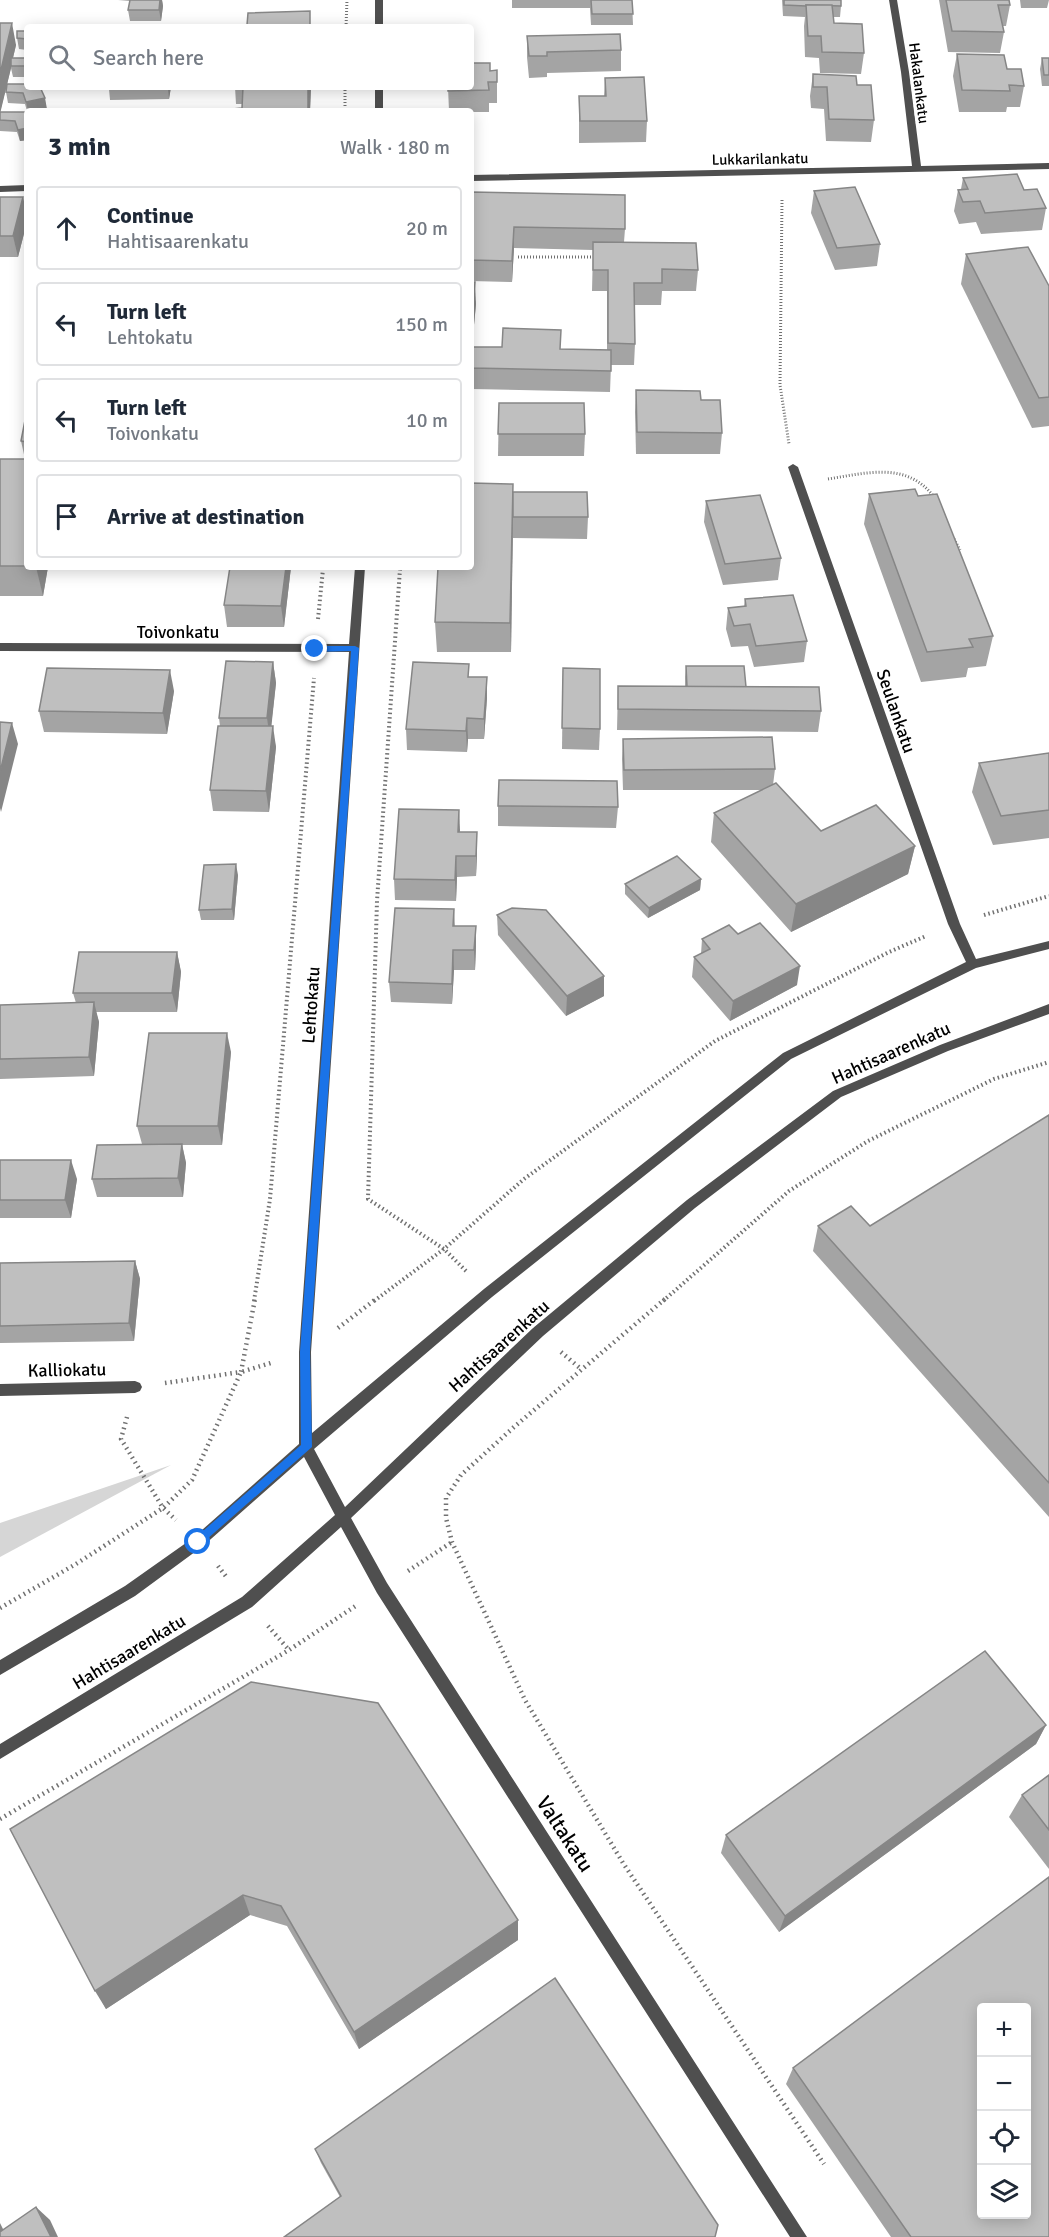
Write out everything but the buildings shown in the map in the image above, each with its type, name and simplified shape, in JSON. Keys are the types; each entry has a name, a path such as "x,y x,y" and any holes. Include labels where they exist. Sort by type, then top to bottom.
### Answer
{"street":[{"path":"379,0 379,24"},
{"name":"Hakalankatu","path":"894,0 916,170"},
{"path":"379,90 379,108"},
{"name":"Lukkarilankatu","path":"474,177 1049,166"},
{"path":"0,189 24,188"},
{"name":"Seulankatu","path":"793,467 954,924 973,964"},
{"name":"Lehtokatu","path":"306,1447 305,1352 360,570"},
{"name":"Toivonkatu","path":"0,647 355,648"},
{"path":"0,1668 130,1591 189,1549 488,1293 787,1056 973,964 1049,945"},
{"name":"Hahtisaarenkatu","path":"0,1752 247,1602 343,1516 538,1332 691,1204 837,1094 944,1048 1049,1009"},
{"name":"Kalliokatu","path":"0,1390 135,1387"},
{"name":"Valtakatu","path":"306,1447 389,1598 799,2237"}],"path":[{"path":"346,0 346,24"},
{"path":"345,90 345,108"},
{"path":"782,172 780,385 793,467"},
{"path":"518,257 600,256"},
{"path":"798,482 885,472 904,474 922,481 936,501"},
{"path":"950,531 960,550"},
{"path":"0,1608 76,1564 163,1508 192,1480 241,1372 260,1279 270,1199 322,570"},
{"path":"400,570 393,702 377,901 368,1199 444,1249 488,1293"},
{"path":"163,1508 121,1439 135,1387 241,1372 305,1352 444,1249 524,1179 715,1041 890,952 954,924 1049,896"},
{"path":"824,2164 623,1863 525,1700 452,1542 446,1518 446,1498 461,1475 789,1191 868,1141 931,1109 994,1079 1049,1062"},
{"path":"538,1332 581,1369"},
{"path":"0,1819 289,1650"}],"shaded area":[{"path":"171,1465 0,1557 0,1523"}],"route":[{"path":"198,1542 306,1447 305,1352 355,648 315,649"}]}
